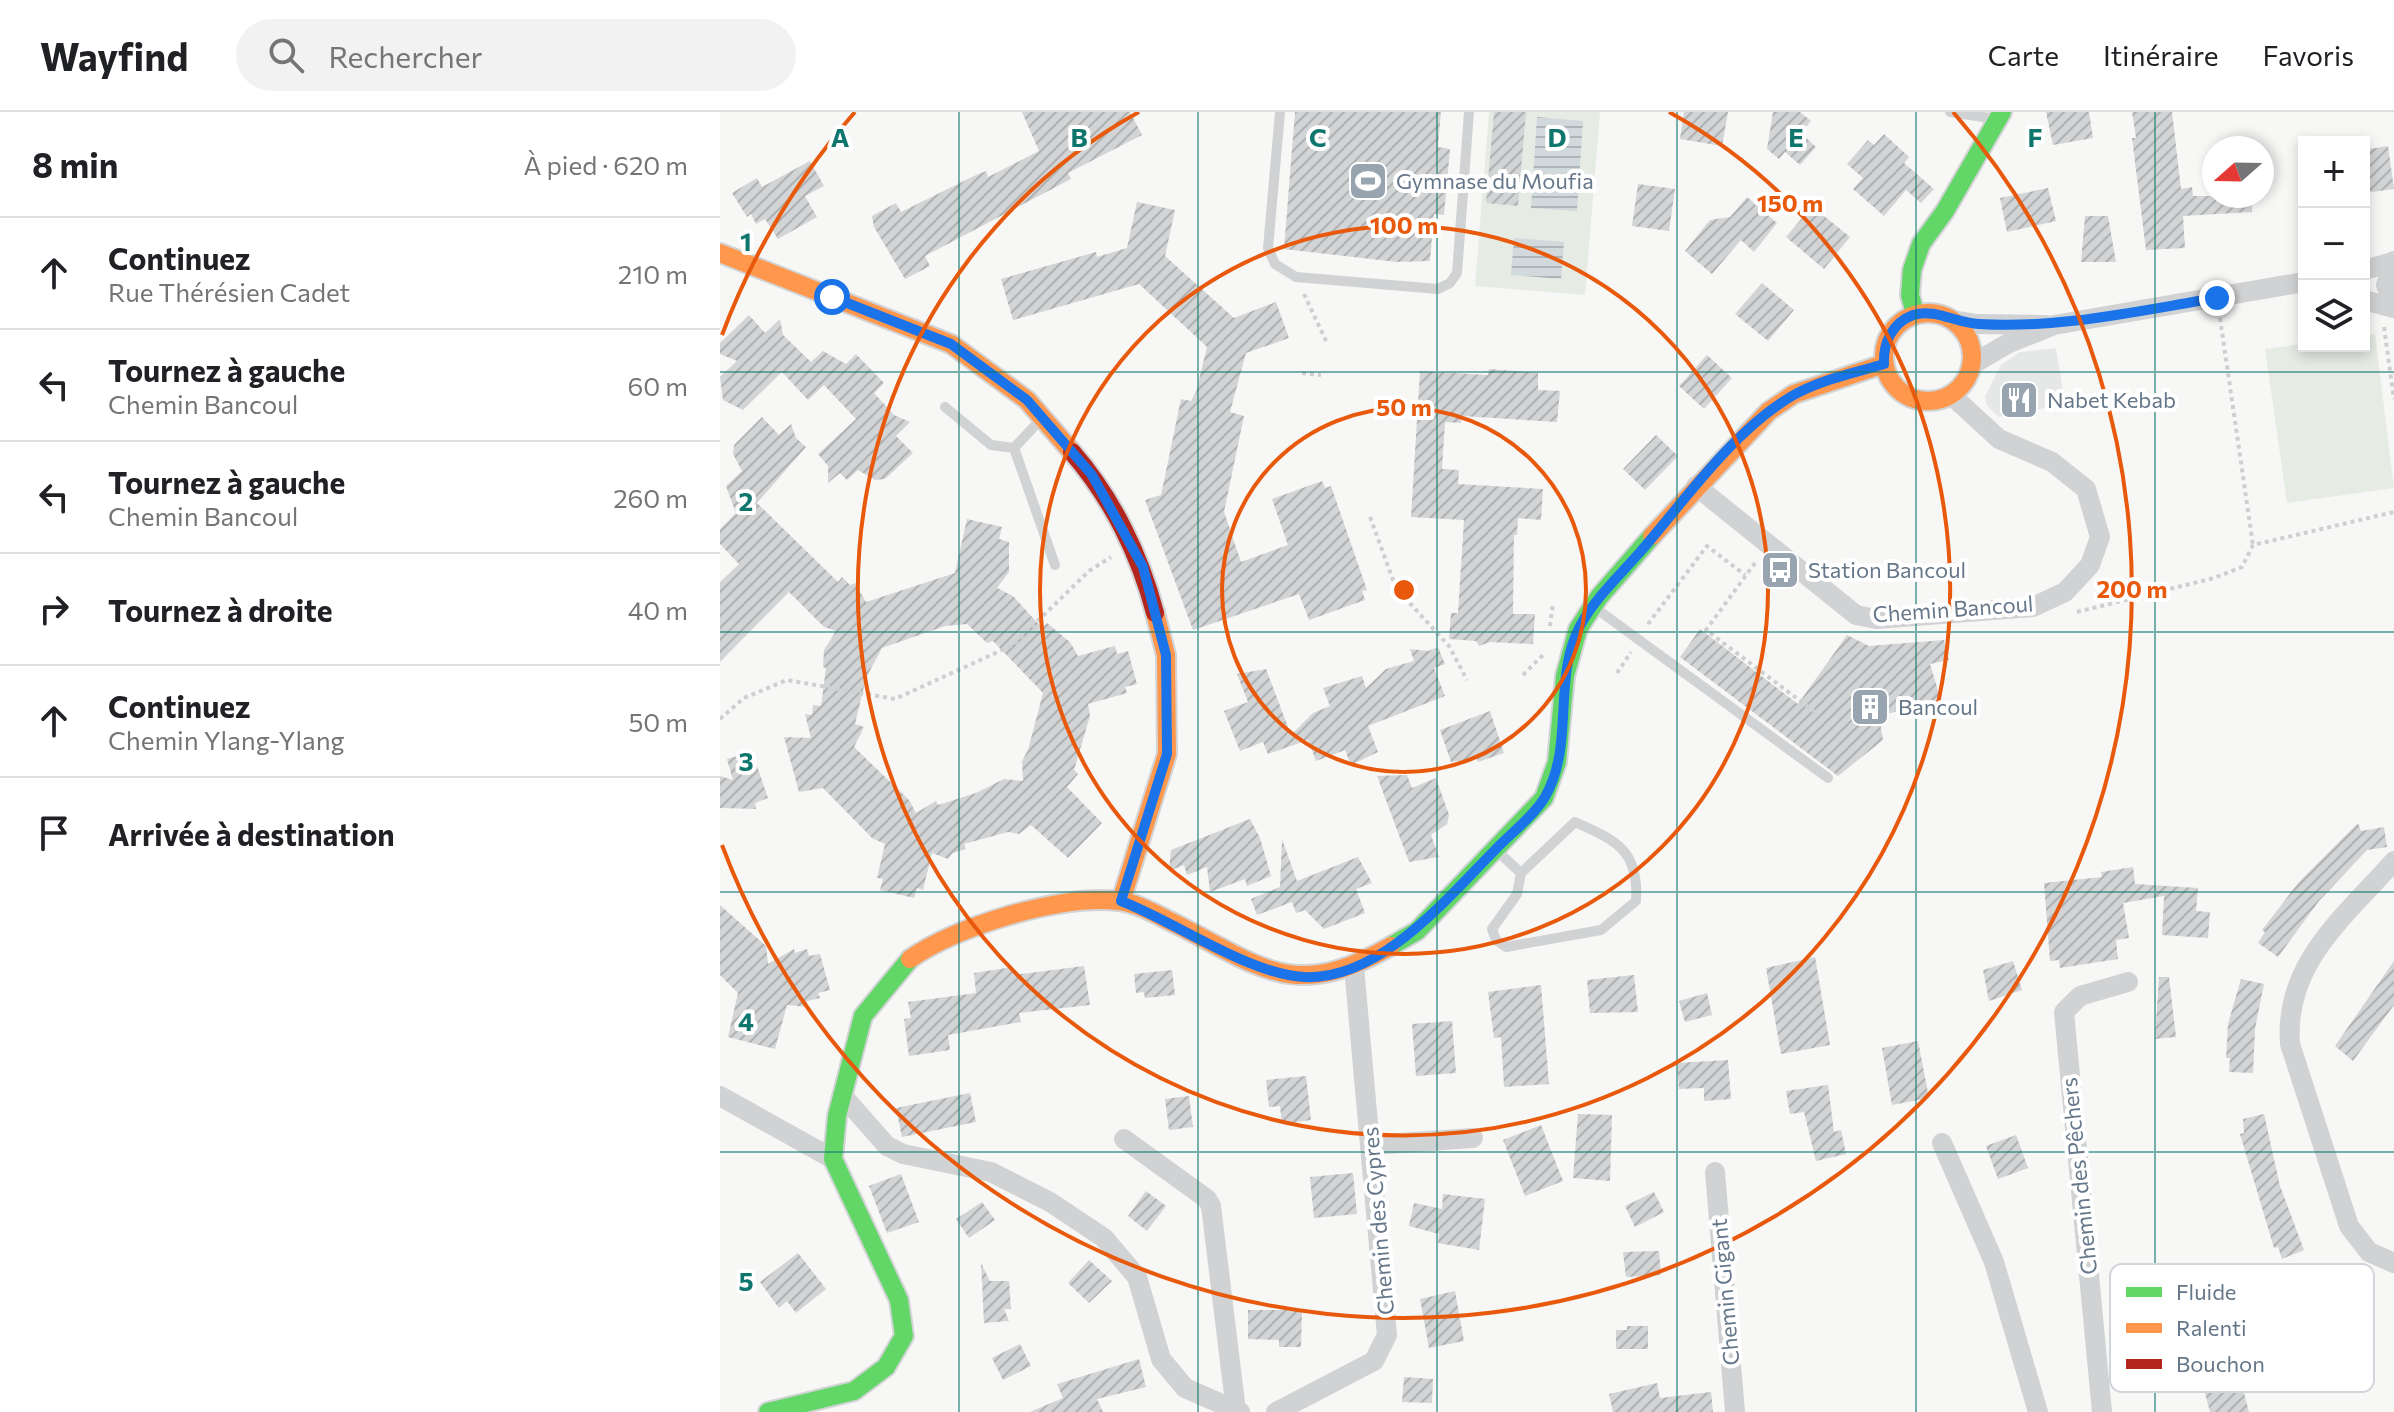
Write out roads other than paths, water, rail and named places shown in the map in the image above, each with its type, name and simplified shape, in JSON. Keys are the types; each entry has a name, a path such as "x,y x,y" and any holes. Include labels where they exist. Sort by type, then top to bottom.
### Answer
{"main road":[{"path":"1915,314 1910,295 1912,270 1921,244 1945,211 2000,116"},
{"path":"720,253 951,344 1027,400 1092,475 1143,567 1166,655 1167,754 1121,901"},
{"path":"1915,314 1940,314 1952,320 1968,339 1971,365 1960,387 1951,395 1928,401 1905,395 1888,376 1884,364 1884,351 1894,328 1915,314"},
{"path":"771,1412 854,1391 886,1367 904,1336 899,1300 833,1159 842,1095 863,1016 901,965 932,943 1010,917 1077,901 1121,901 1160,916 1267,971 1307,977 1354,967 1417,931 1544,798 1557,762 1565,676 1578,629 1593,605 1751,427 1794,394 1884,364"}],"street":[{"path":"2370,268 2394,262"},
{"path":"2383,304 2394,262"},
{"path":"1952,320 1977,324 2054,325 2298,283"},
{"path":"1971,365 2007,344 2054,325"},
{"name":"Chemin Bancoul","path":"1696,486 1856,615 1876,619 2033,607 2065,592 2090,565 2100,537 2086,489 2052,462 1999,439 1951,395"},
{"path":"2394,861 2311,955 2297,981 2288,1015 2290,1044 2349,1226 2369,1252 2394,1263"},
{"name":"Chemin des Cypres","path":"1276,1412 1363,1369 1383,1349 1387,1321 1354,967"},
{"name":"Chemin des Pêchers","path":"2102,1412 2064,1012 2080,996 2128,982"},
{"path":"842,1095 887,1146 903,1154 991,1172 1050,1202 1104,1238 1137,1277 1161,1359 1185,1388 1238,1411"},
{"path":"720,1096 833,1159"},
{"path":"1371,1145 1473,1138"},
{"path":"1124,1139 1211,1206 1238,1411"},
{"path":"1942,1143 1994,1262 2038,1412"},
{"name":"Chemin Gigant","path":"1715,1172 1735,1412"}],"lane":[{"path":"1280,112 1268,248 1275,264 1296,277 1438,289 1450,283 1457,273 1469,112"},
{"path":"1950,112 2000,116"},
{"path":"945,407 991,445 1014,448"},
{"path":"1014,448 1042,418"},
{"path":"1014,448 1055,565"},
{"path":"1593,605 1828,778"},
{"path":"1575,822 1616,841 1630,857 1637,881 1636,901 1601,930 1506,947 1496,940 1492,929 1517,894 1521,873 1575,822"},
{"path":"1495,849 1521,873"}],"place":[{"name":"Gymnase du Moufia","path":"1368,181"},
{"name":"Nabet Kebab","path":"2019,400"},
{"name":"Station Bancoul","path":"1780,570"},
{"name":"Bancoul","path":"1870,707"}]}
